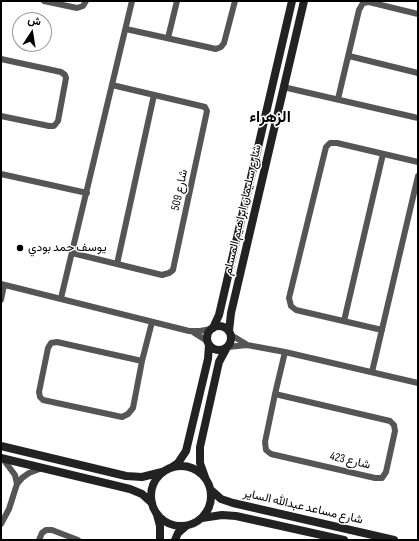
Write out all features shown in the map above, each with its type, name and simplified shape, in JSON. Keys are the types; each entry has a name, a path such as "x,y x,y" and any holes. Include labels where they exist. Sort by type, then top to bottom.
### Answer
{"street":[{"path":"44,1 77,8 83,6 86,1"},
{"path":"61,298 132,1"},
{"path":"168,38 177,1"},
{"path":"126,29 214,49 219,48 225,41 234,1"},
{"name":"شارع سليمان ابراهيم المسلم","path":"212,328 219,315 292,1"},
{"name":"شارع سليمان ابراهيم المسلم","path":"230,333 231,313 304,1"},
{"path":"338,99 359,10 363,3 369,2 418,14"},
{"path":"348,56 418,72"},
{"path":"1,59 61,72 66,78 58,119 54,126 1,116"},
{"name":"شارع 509","path":"72,253 165,275 171,272 174,265 208,113 203,106 112,85"},
{"path":"283,86 418,118"},
{"path":"117,264 154,95"},
{"path":"382,330 296,310 291,306 289,298 326,147 330,143 337,143 418,162"},
{"path":"344,320 383,154"},
{"path":"1,174 87,193"},
{"path":"372,372 418,176"},
{"path":"245,199 257,201"},
{"path":"243,208 250,208 255,211"},
{"path":"1,300 3,285 61,298 189,331 200,331 221,326 225,327 230,333 247,345"},
{"path":"142,361 57,342 51,343 48,348 39,392 40,397 43,400 122,417 128,414 133,408 142,361 152,322"},
{"path":"160,540 160,526 152,503 151,493 159,476 178,463 186,451 208,359 208,332 212,328"},
{"path":"189,331 208,343 215,350 247,345 285,352 418,383"},
{"path":"157,514 170,524 186,526 202,518 208,510 211,500 211,490 200,463 199,455 219,362 231,343 230,333"},
{"name":"شارع 423","path":"275,394 390,421 394,425 395,431 386,472 382,478 375,478 270,454 266,450 265,442 275,394 285,352"},
{"path":"195,415 200,420 207,417"},
{"path":"1,446 126,476 142,477 181,466 191,468 199,472 206,479"},
{"path":"2,459 130,489 142,494 152,503"},
{"path":"2,459 15,475 17,484"},
{"path":"1,524 9,508 17,484 29,473 42,468"},
{"name":"شارع مساعد عبدالله الساير","path":"211,490 221,499 233,503 394,540"},
{"name":"شارع مساعد عبدالله الساير","path":"202,518 215,516 236,516 344,540"},
{"path":"174,540 178,533 186,526"},
{"path":"39,540 42,533 46,530 52,530 78,540"}],"place":[{"name":"يوسف حمد بودي","path":"20,248"}],"district":[{"name":"الزهراء","path":"270,118"}]}
